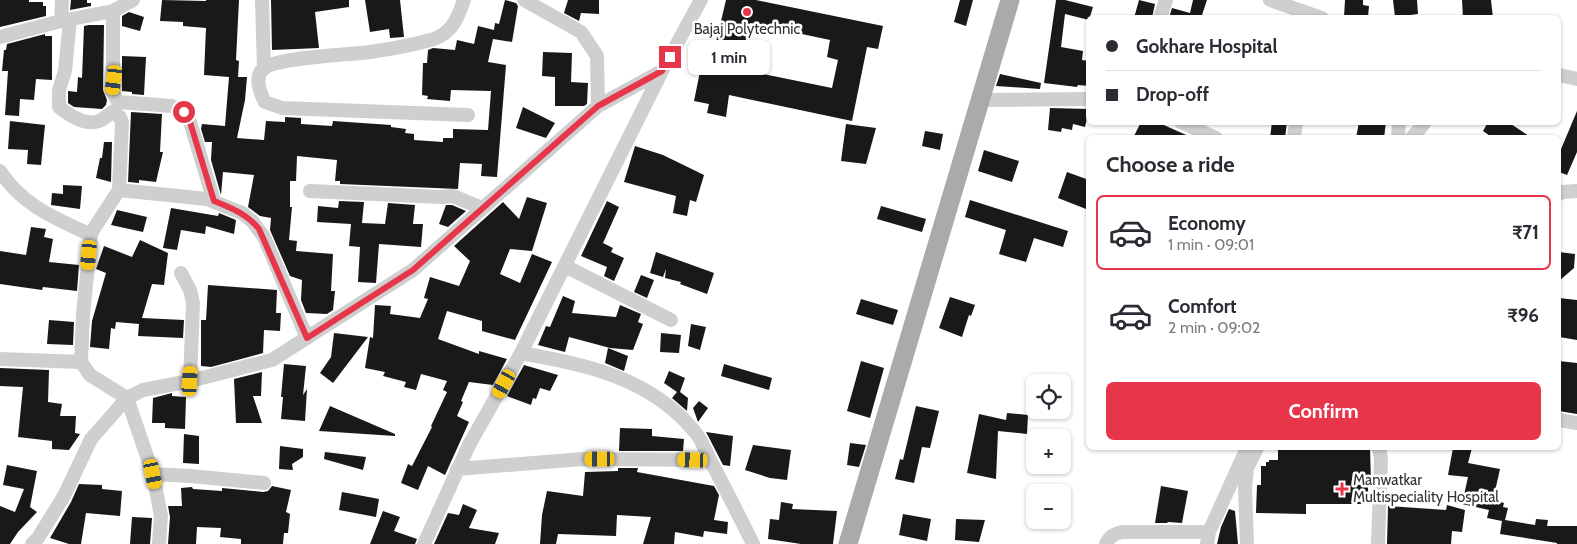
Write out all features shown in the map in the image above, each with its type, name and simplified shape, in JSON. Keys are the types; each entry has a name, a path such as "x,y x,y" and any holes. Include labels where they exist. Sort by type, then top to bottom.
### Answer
{"main road":[{"path":"848,544 1010,0"}],"street":[{"path":"62,0 65,20 65,71 59,90 59,107 70,116 85,121 98,122 112,112 120,117 122,123 119,190 91,235 81,362 90,375 127,398 153,474 161,516 159,544"},
{"path":"0,40 65,20 113,11 133,0"},
{"path":"262,0 264,69"},
{"path":"464,0 455,24 440,37 369,52 280,62 264,69 260,75 259,85 265,102 282,108 468,115"},
{"path":"524,0 581,32 597,56 598,106"},
{"path":"424,544 457,469 521,353 662,71 701,0"},
{"path":"1161,15 1166,0"},
{"path":"1270,0 1311,15"},
{"path":"113,11 114,80 112,91 118,102 172,106 184,112 190,122 214,201"},
{"path":"32,544 38,538 64,496 90,439 127,398 143,390 190,381 272,360 413,270 598,106 662,71"},
{"path":"1561,75 1577,79"},
{"path":"980,100 1086,99"},
{"path":"1187,125 1209,135"},
{"path":"1414,135 1423,125"},
{"path":"0,170 13,188 43,213 91,235"},
{"path":"119,190 207,199 242,214 252,221 259,229 307,338"},
{"path":"1561,193 1577,191"},
{"path":"310,192 453,196 482,208"},
{"path":"565,266 671,320"},
{"path":"181,274 190,290 193,303 190,381"},
{"path":"521,353 567,361 597,369 638,385 676,412 696,433 753,544"},
{"path":"0,359 81,362"},
{"path":"1561,420 1577,423"},
{"path":"1106,544 1108,539 1114,534 1122,532 1208,538 1245,450"},
{"path":"1247,544 1245,488 1247,468 1256,450"},
{"path":"1378,544 1381,459 1379,450"},
{"path":"457,469 583,459 710,460"},
{"path":"153,474 264,483"}],"building":[{"path":"0,0 43,2 43,6 46,6 46,16 0,27"},
{"path":"71,0 87,0 87,3 91,3 91,6 70,10"},
{"path":"162,0 239,0 236,60 239,61 238,77 247,77 245,100 237,138 264,140 266,121 285,122 285,117 301,118 301,124 332,126 333,121 391,125 391,127 406,129 405,133 414,134 414,140 443,142 443,138 453,138 453,129 488,130 491,91 451,90 450,101 427,99 428,96 422,95 423,63 427,63 428,50 433,48 455,50 457,40 474,44 478,26 494,30 495,23 499,24 505,0 516,3 518,6 512,42 493,39 488,62 506,65 497,177 481,176 482,164 460,163 458,189 340,184 340,181 335,181 337,160 297,156 296,181 290,181 290,207 292,207 289,240 297,241 296,251 333,254 331,291 335,291 333,310 327,314 306,313 301,300 302,280 290,276 270,230 271,218 260,216 248,207 254,175 223,172 221,195 211,160 212,142 205,142 201,129 202,124 225,126 229,77 204,75 206,28 183,26 183,22 160,21"},
{"path":"271,0 349,0 349,7 315,12 319,48 272,50"},
{"path":"365,0 400,0 404,37 390,38 389,29 370,32"},
{"path":"568,0 599,0 599,14 581,13 579,21 564,13"},
{"path":"726,0 756,0 883,26 878,49 867,47 852,121 729,95 726,117 707,113 709,104 694,101 702,62 711,63","holes":["750,23 830,40 827,57 838,60 832,88 739,69"]},
{"path":"960,0 973,0 966,26 954,22"},
{"path":"1056,0 1065,0 1093,7 1091,15 1086,15 1086,19 1065,14 1061,47 1083,51 1082,60 1086,61 1086,86 1078,85 1077,87 1044,83"},
{"path":"1139,0 1155,4 1153,15 1135,15"},
{"path":"1193,0 1207,0 1202,15 1170,15 1172,8 1190,13"},
{"path":"1345,0 1363,0 1363,5 1369,6 1368,15 1344,15"},
{"path":"1393,0 1417,0 1418,14 1395,15"},
{"path":"1462,0 1491,0 1493,15 1463,15"},
{"path":"129,12 144,17 140,31 122,26 122,16"},
{"path":"104,25 103,90 107,100 106,105 102,109 74,107 68,103 68,91 77,92 78,77 82,78 84,26"},
{"path":"45,34 45,36 52,36 52,80 36,79 34,100 20,99 19,116 5,115 8,71 2,71 4,50 6,50 7,44"},
{"path":"543,52 572,53 571,82 588,83 587,104 584,106 555,106 555,77 542,76"},
{"path":"122,56 146,57 144,95 122,91"},
{"path":"1000,74 1041,83 1040,89 996,86"},
{"path":"523,107 555,123 546,138 516,128"},
{"path":"1050,108 1086,109 1085,127 1073,124 1072,130 1062,128 1061,132 1048,130"},
{"path":"1577,111 1577,152 1567,175 1561,173 1561,149"},
{"path":"131,112 162,114 160,152 163,152 156,182 139,180 139,183 128,182"},
{"path":"10,121 45,125 41,165 27,164 28,150 8,149"},
{"path":"846,124 876,128 866,164 841,161"},
{"path":"1140,125 1164,125 1186,135 1134,135"},
{"path":"1272,125 1287,125 1285,135 1270,135"},
{"path":"1358,125 1386,125 1384,135 1357,135"},
{"path":"1486,125 1512,125 1528,135 1489,135 1483,131"},
{"path":"925,131 943,134 940,150 922,146"},
{"path":"104,142 112,142 111,182 96,178 100,158 102,158"},
{"path":"635,146 663,155 704,175 696,202 690,200 687,216 673,213 676,196 624,182"},
{"path":"984,150 1019,161 1012,182 978,171"},
{"path":"1067,172 1086,179 1086,209 1058,198"},
{"path":"63,185 82,186 80,209 51,205 52,193 63,194"},
{"path":"527,197 547,203 532,251 510,249 500,274 520,283 532,254 552,262 515,340 482,331 482,321 447,311 438,339 479,354 479,351 507,359 493,385 469,382 457,416 469,422 445,475 428,466 418,490 401,483 408,464 412,466 432,427 447,392 443,390 447,381 421,374 416,390 404,387 406,382 383,376 385,372 365,368 370,337 373,338 375,305 391,306 390,314 420,318 428,299 424,298 430,277 459,286 470,261 454,246 503,202 519,219"},
{"path":"970,200 1068,231 1063,247 1034,238 1026,262 999,254 1006,230 965,217"},
{"path":"339,201 364,202 362,223 385,224 388,203 415,205 413,224 423,224 421,247 379,244 376,283 358,282 360,247 349,246 351,224 317,222 318,206 338,208"},
{"path":"607,201 619,207 603,243 613,248 611,252 624,258 614,281 604,276 607,267 581,256"},
{"path":"446,205 452,205 466,211 448,227 439,224"},
{"path":"881,206 926,219 922,232 877,219"},
{"path":"171,208 218,216 219,213 236,220 234,234 206,226 205,234 181,230 177,250 163,248"},
{"path":"117,210 147,217 143,232 111,225"},
{"path":"31,227 46,229 44,237 53,239 49,262 79,265 77,291 43,287 42,290 0,284 0,251 26,255"},
{"path":"140,240 168,253 164,285 152,284 142,318 184,320 183,338 138,336 139,324 116,322 115,329 111,328 109,349 90,347 92,321 106,273 96,269 104,246 132,257"},
{"path":"656,252 714,273 707,294 680,284 681,282 665,278 666,269 663,277 650,273"},
{"path":"1561,252 1575,254 1574,268 1561,279"},
{"path":"641,275 654,280 647,298 634,292"},
{"path":"208,285 277,290 276,313 281,313 280,331 264,330 263,353 211,367 201,366 201,320 206,320"},
{"path":"563,296 575,301 572,313 616,317 620,305 641,314 638,322 643,324 633,350 610,348 569,337 565,352 538,345 546,326 550,327"},
{"path":"950,297 975,305 971,316 969,315 962,337 939,328"},
{"path":"1561,298 1577,300 1577,340 1561,337"},
{"path":"861,299 898,310 893,325 856,314"},
{"path":"49,320 74,322 73,345 47,344"},
{"path":"691,324 706,327 700,350 688,346"},
{"path":"334,333 368,337 333,383 320,373 331,357"},
{"path":"661,333 681,335 679,353 660,352"},
{"path":"608,348 628,356 624,371 605,363"},
{"path":"861,361 884,368 870,418 847,411"},
{"path":"1561,361 1577,363 1577,414 1561,411"},
{"path":"284,364 306,366 303,395 307,389 305,421 281,419"},
{"path":"724,364 772,378 769,390 721,376"},
{"path":"524,365 558,375 550,391 540,388 536,399 533,398 531,405 507,396"},
{"path":"0,368 49,370 48,402 62,404 60,416 76,416 75,433 80,434 69,450 52,449 52,441 18,437 23,387 0,386"},
{"path":"669,371 685,378 680,392 688,398 687,411 672,398 677,392 664,383"},
{"path":"262,372 261,396 253,396 262,423 236,423 234,379"},
{"path":"172,393 172,396 186,397 185,429 165,428 165,423 152,423 153,398"},
{"path":"699,401 708,408 698,422 693,408"},
{"path":"330,406 395,434 395,436 319,431"},
{"path":"916,406 939,411 930,448 922,447 914,483 895,479 900,459 903,460"},
{"path":"1007,413 1026,415 1027,429 1026,434 998,431 996,479 967,473 979,414 1006,420"},
{"path":"620,428 652,429 652,436 684,439 683,451 619,451"},
{"path":"706,432 733,436 730,466 723,465"},
{"path":"184,434 199,436 199,464 183,463"},
{"path":"850,443 866,445 859,467 847,465"},
{"path":"753,445 791,450 787,480 770,478 745,470"},
{"path":"280,446 303,449 303,457 292,464 293,470 279,469"},
{"path":"1278,450 1370,450 1371,482 1368,482 1368,504 1306,504 1306,514 1256,513 1257,485 1261,485 1261,466 1266,466 1266,462 1269,462 1269,460 1278,460"},
{"path":"1453,450 1471,450 1468,463 1500,469 1493,500 1504,503 1503,507 1508,508 1505,520 1535,525 1536,519 1548,520 1547,526 1577,526 1577,544 1557,544 1500,534 1502,521 1487,518 1489,510 1462,504 1468,477 1448,475"},
{"path":"325,452 366,457 363,470 324,459"},
{"path":"7,465 37,471 30,507 37,512 18,532 10,544 0,544 0,506 15,512 24,489 3,485"},
{"path":"618,468 638,468 637,472 714,486 719,495 714,520 728,522 727,534 704,531 703,537 675,532 674,544 643,544 651,517 617,515 616,536 558,534 556,544 540,544 542,515 547,491 583,496 585,472 618,471"},
{"path":"79,484 102,485 102,489 122,491 120,516 86,513 81,544 69,544 50,538 71,502"},
{"path":"272,486 291,490 286,512 290,514 288,533 284,533 283,544 241,544 241,539 220,537 221,528 197,527 196,544 168,544 170,517 168,506 182,506 181,488 192,487 193,489 222,491 222,488 263,492 268,491"},
{"path":"1161,486 1188,491 1182,523 1155,523"},
{"path":"342,492 379,499 376,517 339,510"},
{"path":"781,502 793,504 792,509 837,511 833,544 801,544 768,539 770,519 779,520"},
{"path":"463,504 477,510 469,528 499,533 495,544 434,544 448,513 459,515"},
{"path":"1447,505 1465,510 1462,532 1452,531 1451,544 1387,544 1388,506 1446,510"},
{"path":"1229,509 1235,511 1238,544 1217,544 1221,527"},
{"path":"383,511 400,517 394,531 417,539 415,544 370,544"},
{"path":"903,514 931,519 927,541 899,535"},
{"path":"132,517 152,518 150,544 130,544"},
{"path":"956,519 985,520 979,542 955,540"}],"place":[{"name":"Bajaj Polytechnic","path":"747,12"},
{"name":"Manwatkar Multispeciality Hospital","path":"1342,489"}],"route":[{"path":"184,112 190,122 214,201 242,214 259,229 307,338 413,270 598,106 662,71 670,57"}]}
